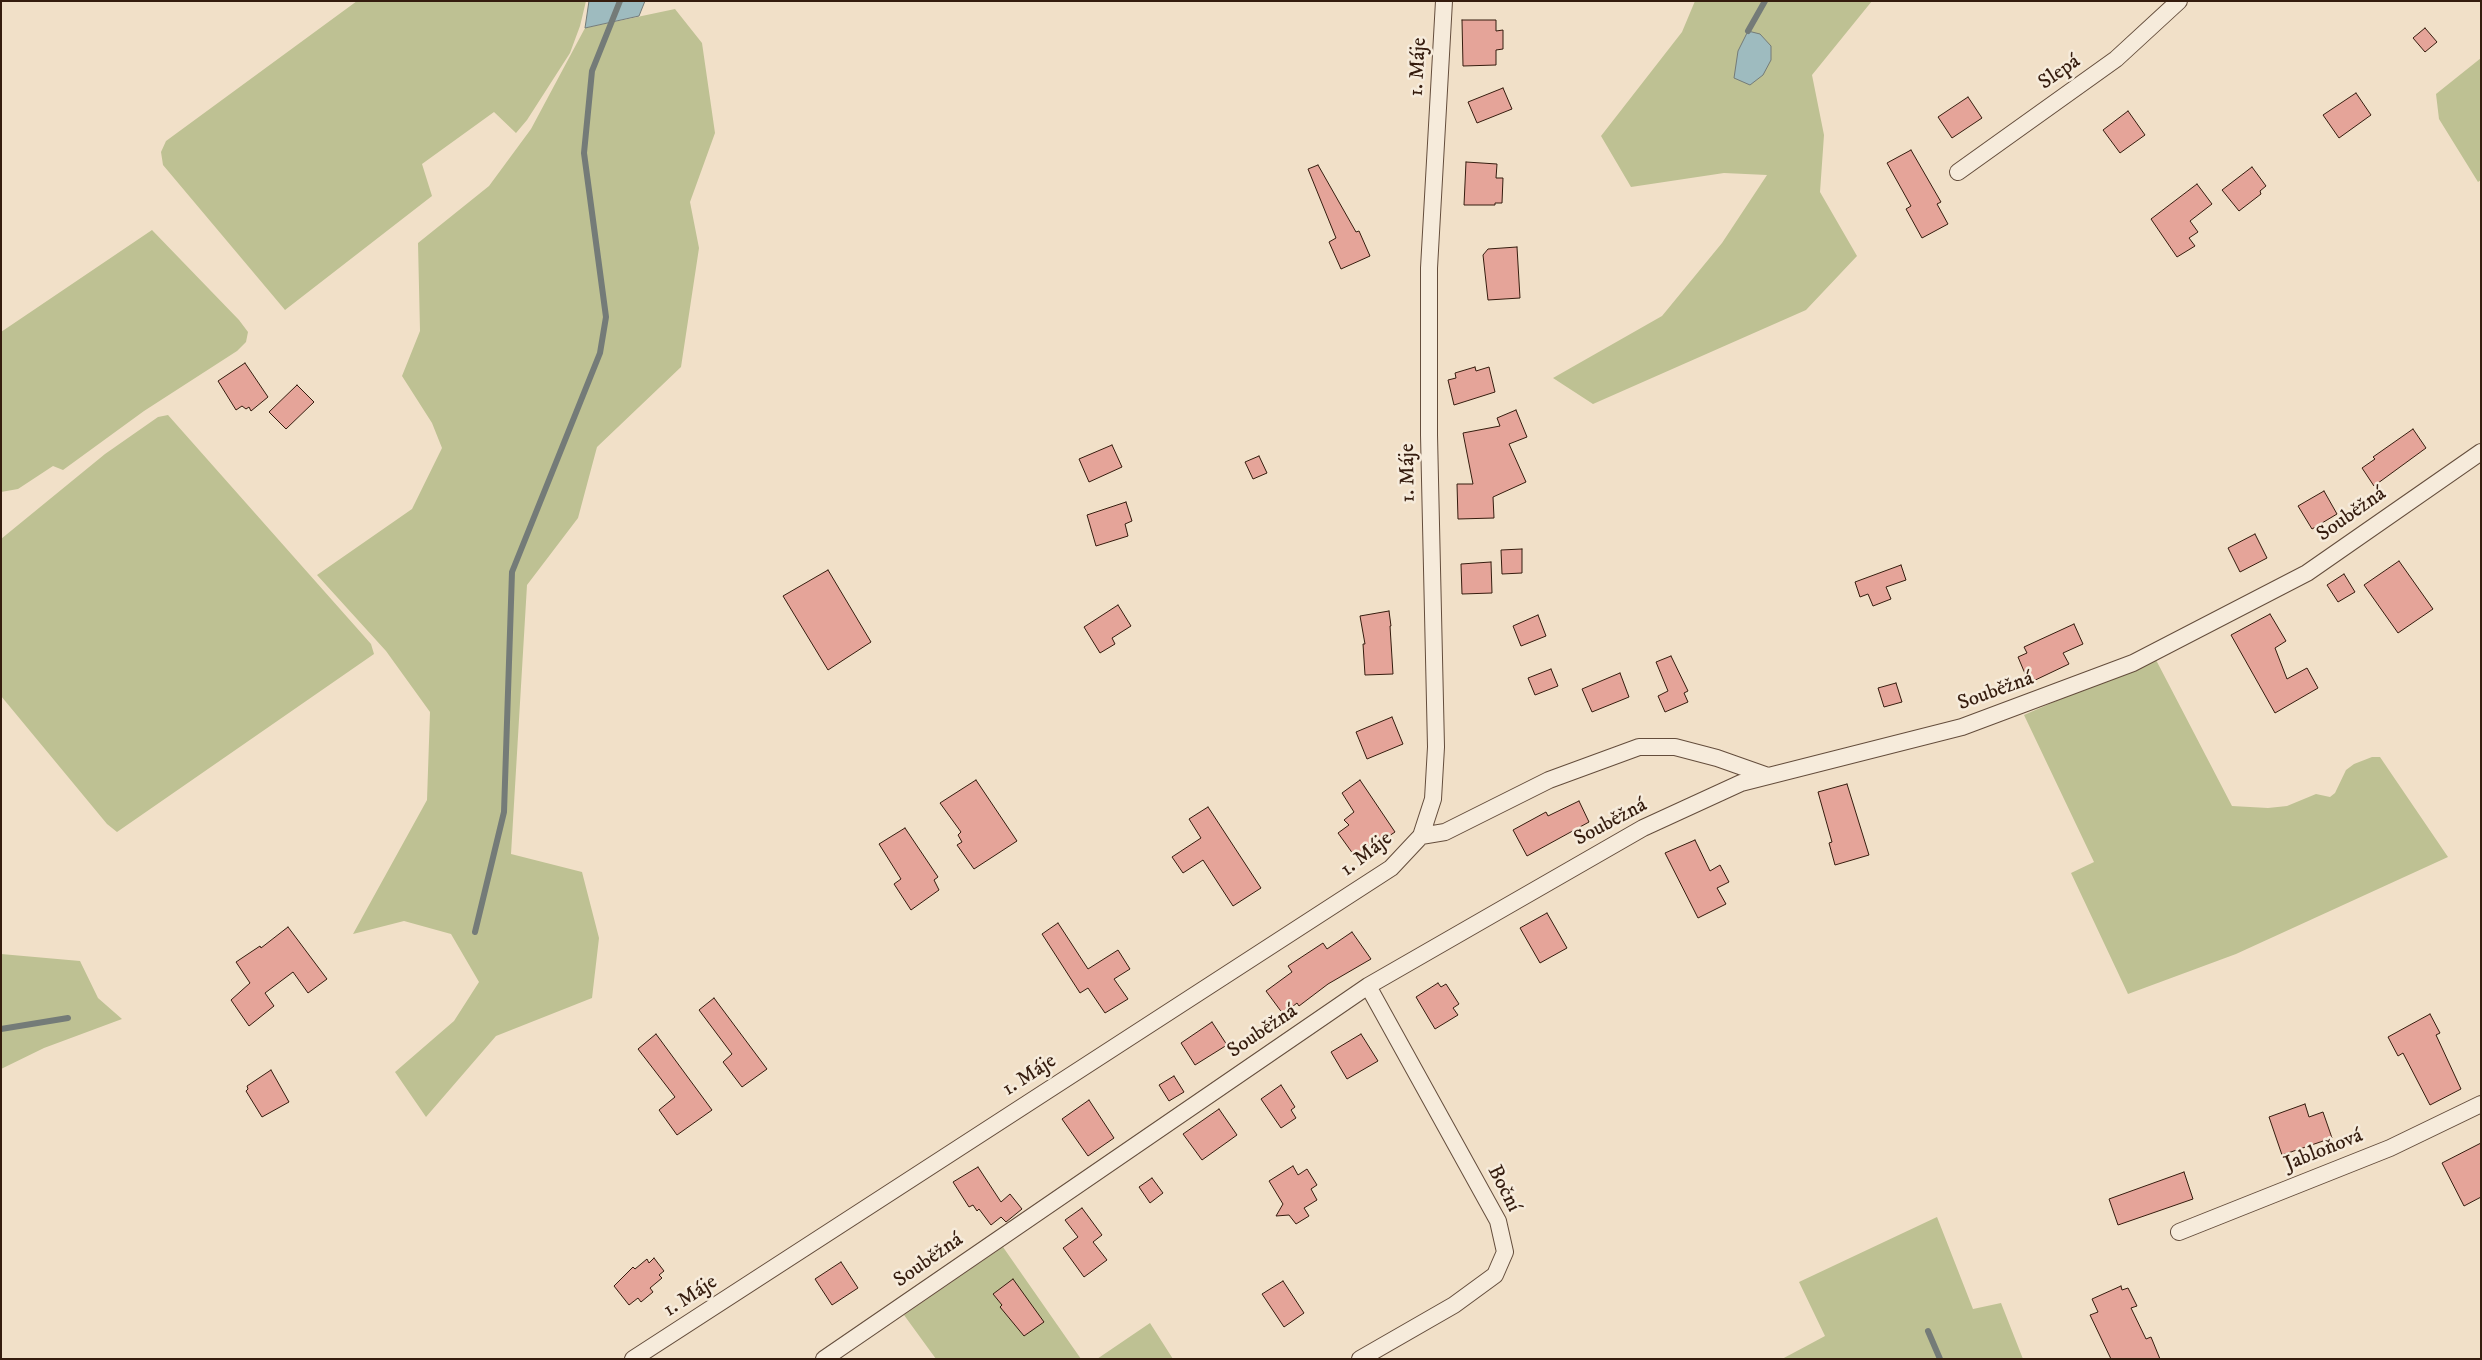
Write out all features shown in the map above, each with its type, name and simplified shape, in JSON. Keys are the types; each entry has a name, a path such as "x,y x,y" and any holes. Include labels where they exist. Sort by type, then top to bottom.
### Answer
{"street":[{"name":"1. Máje","path":"634,1359 1391,868 1421,836 1433,799 1436,747 1429,435 1429,268 1444,1"},
{"name":"Slepá","path":"1958,172 2116,60 2180,1"},
{"name":"Souběžná","path":"824,1359 1368,986 1643,828 1741,783 1962,727 2133,663 2307,573 2481,452"},
{"path":"1421,836 1445,832 1549,780 1639,747 1675,746 1768,776"},
{"name":"Boční","path":"1360,1359 1454,1304 1495,1275 1505,1252 1498,1221 1368,986"},
{"name":"Jabloňová","path":"2179,1232 2390,1148 2481,1104"}],"green space":[{"path":"357,1 586,1 580,26 570,53 527,120 516,133 494,112 422,164 432,196 285,310 163,165 161,152 166,141"},
{"path":"1695,1 1872,1 1812,75 1824,135 1820,192 1857,256 1806,310 1593,404 1553,378 1662,316 1722,243 1767,175 1724,173 1631,187 1601,136 1682,32"},
{"path":"675,9 702,43 715,133 690,202 699,248 681,367 597,447 578,518 527,585 511,854 582,872 599,938 592,998 496,1036 426,1117 395,1072 454,1021 479,982 451,934 404,921 353,934 427,800 430,712 386,651 317,575 412,509 442,448 432,423 402,376 420,331 418,243 489,186 531,129 585,28"},
{"path":"2481,58 2481,180 2478,182 2439,119 2436,94"},
{"path":"152,230 239,320 248,332 246,342 237,351 144,411 63,470 53,466 18,489 1,492 1,332"},
{"path":"168,415 371,644 374,654 117,832 107,824 1,696 1,539 105,454 158,417"},
{"path":"2155,658 2232,806 2268,808 2287,806 2316,794 2330,797 2335,793 2346,770 2354,764 2372,757 2380,757 2448,857 2236,954 2128,994 2071,873 2094,862 2024,715"},
{"path":"1,954 80,961 98,998 122,1019 44,1048 1,1069"},
{"path":"1937,1217 1973,1309 2001,1303 2023,1359 1782,1359 1825,1336 1799,1282"},
{"path":"1003,1247 1081,1359 936,1359 904,1315"},
{"path":"1150,1323 1173,1359 1097,1359"}],"water":[{"path":"589,1 645,1 639,16 585,28"},
{"path":"1748,31 1760,34 1771,46 1771,60 1763,75 1750,85 1734,78 1738,51"}],"building":[{"path":"1462,20 1496,20 1496,31 1503,30 1503,49 1496,50 1496,65 1463,66"},
{"path":"2425,28 2437,42 2425,52 2413,38"},
{"path":"1503,88 1512,109 1477,123 1468,102"},
{"path":"2356,93 2371,115 2339,138 2323,115"},
{"path":"1968,97 1982,118 1952,138 1938,117"},
{"path":"2128,111 2145,135 2120,153 2103,130"},
{"path":"1911,150 1941,202 1937,204 1948,224 1922,238 1906,209 1911,206 1887,163"},
{"path":"1466,162 1497,164 1496,178 1503,178 1502,203 1495,203 1495,205 1464,205"},
{"path":"1318,165 1356,232 1359,231 1370,256 1341,269 1329,242 1336,238 1308,169"},
{"path":"2252,167 2266,186 2260,191 2261,194 2239,211 2222,190"},
{"path":"2197,184 2212,204 2190,221 2198,232 2189,238 2195,246 2177,257 2151,219"},
{"path":"1517,247 1520,298 1488,300 1483,255 1488,249"},
{"path":"245,363 268,397 251,411 249,407 246,409 242,406 236,410 218,381"},
{"path":"1475,367 1476,371 1489,367 1495,392 1454,405 1448,380 1456,378 1455,373"},
{"path":"297,385 314,402 286,429 269,412"},
{"path":"1516,410 1527,437 1509,444 1526,482 1493,497 1494,518 1458,519 1457,484 1473,484 1463,433 1500,426 1497,418"},
{"path":"2413,429 2426,448 2374,486 2362,468 2375,459 2373,457"},
{"path":"1112,445 1122,467 1089,482 1079,459"},
{"path":"1259,456 1267,473 1253,479 1245,462"},
{"path":"2324,491 2337,514 2312,529 2298,506"},
{"path":"1126,502 1132,521 1125,524 1128,536 1096,546 1087,515"},
{"path":"2255,534 2267,558 2240,572 2228,548"},
{"path":"1522,549 1522,573 1502,574 1501,550"},
{"path":"2399,561 2433,609 2398,633 2364,585"},
{"path":"1491,562 1492,593 1462,594 1461,564"},
{"path":"1901,565 1906,580 1886,587 1891,599 1873,606 1868,594 1860,597 1855,582"},
{"path":"828,570 871,642 828,670 783,596"},
{"path":"2344,574 2355,592 2338,602 2327,585"},
{"path":"1118,605 1131,626 1112,638 1115,644 1100,653 1084,627"},
{"path":"1389,611 1393,674 1365,675 1363,644 1365,644 1360,616"},
{"path":"2270,614 2286,641 2275,648 2287,679 2307,668 2318,688 2275,713 2231,635"},
{"path":"1538,615 1546,636 1521,646 1513,626"},
{"path":"2074,624 2083,644 2063,653 2069,664 2029,683 2018,657 2027,653 2024,647"},
{"path":"1671,656 1688,691 1684,693 1688,702 1665,712 1658,696 1668,691 1656,662"},
{"path":"1551,669 1558,686 1535,695 1528,678"},
{"path":"1620,673 1629,697 1592,712 1582,689"},
{"path":"1896,683 1902,702 1884,707 1878,688"},
{"path":"1392,717 1403,744 1367,759 1356,732"},
{"path":"976,780 1017,841 974,869 957,845 962,842 958,835 961,832 940,803"},
{"path":"1360,780 1395,832 1356,858 1338,833 1349,825 1344,820 1354,812 1342,793"},
{"path":"1847,784 1869,855 1835,865 1829,843 1832,842 1818,792"},
{"path":"1579,801 1589,822 1527,856 1513,830 1546,812 1548,816"},
{"path":"1208,807 1261,888 1233,906 1203,860 1183,873 1172,857 1201,838 1189,819"},
{"path":"905,828 938,877 934,880 939,890 911,910 894,884 901,879 879,844"},
{"path":"1695,840 1710,871 1720,865 1729,882 1717,888 1726,904 1698,918 1665,853"},
{"path":"1547,913 1567,948 1540,963 1520,928"},
{"path":"1058,923 1088,969 1118,950 1130,969 1114,979 1128,999 1105,1013 1088,988 1080,993 1042,934"},
{"path":"288,927 327,979 308,993 293,972 265,993 274,1006 249,1026 231,1000 250,983 236,962 260,946 261,948"},
{"path":"1352,932 1371,959 1328,984 1299,1006 1297,1003 1283,1014 1266,991 1292,972 1288,966 1323,943 1327,949"},
{"path":"1438,983 1441,987 1446,984 1459,1004 1453,1008 1458,1015 1435,1029 1416,997"},
{"path":"714,998 767,1069 742,1087 723,1062 732,1054 699,1010"},
{"path":"2430,1014 2440,1033 2436,1035 2461,1089 2430,1105 2403,1053 2398,1056 2388,1037"},
{"path":"1212,1022 1227,1045 1195,1065 1181,1043"},
{"path":"656,1034 712,1110 677,1135 659,1110 675,1097 638,1049"},
{"path":"1361,1034 1378,1061 1347,1079 1331,1052"},
{"path":"271,1070 289,1102 262,1117 246,1091 248,1089 247,1086"},
{"path":"1174,1076 1184,1092 1169,1101 1159,1085"},
{"path":"1281,1085 1295,1107 1291,1110 1296,1118 1281,1128 1261,1099"},
{"path":"1089,1100 1114,1138 1088,1156 1062,1119"},
{"path":"2305,1104 2309,1117 2323,1112 2332,1138 2282,1155 2269,1117"},
{"path":"1219,1109 1237,1135 1202,1160 1183,1134"},
{"path":"2481,1143 2481,1197 2464,1206 2442,1163"},
{"path":"1293,1166 1298,1175 1307,1169 1317,1185 1311,1189 1317,1200 1304,1208 1309,1216 1296,1224 1289,1215 1276,1216 1283,1204 1269,1181"},
{"path":"978,1167 1001,1202 1010,1194 1022,1209 1006,1222 1001,1217 991,1225 979,1209 977,1211 973,1205 969,1207 953,1182"},
{"path":"2184,1172 2193,1199 2118,1225 2109,1199"},
{"path":"1152,1178 1163,1193 1150,1203 1139,1187"},
{"path":"1082,1208 1102,1235 1093,1242 1107,1260 1084,1277 1063,1248 1078,1237 1065,1220"},
{"path":"654,1258 664,1271 659,1275 662,1278 650,1288 653,1292 641,1302 638,1298 629,1305 614,1286 633,1267 635,1269 647,1259 649,1263"},
{"path":"841,1262 858,1288 832,1305 815,1279"},
{"path":"1013,1279 1044,1322 1024,1336 1000,1307 1002,1305 993,1294"},
{"path":"1283,1281 1304,1313 1284,1327 1262,1294"},
{"path":"2121,1286 2122,1290 2128,1288 2137,1306 2131,1308 2146,1339 2151,1337 2160,1359 2111,1359 2090,1315 2098,1312 2092,1299"}],"waterway":[{"path":"475,932 504,812 512,572 600,353 606,317 584,153 592,71 620,1"},
{"path":"1748,31 1765,1"},
{"path":"1,1029 68,1018"},
{"path":"1928,1331 1940,1359"}]}
